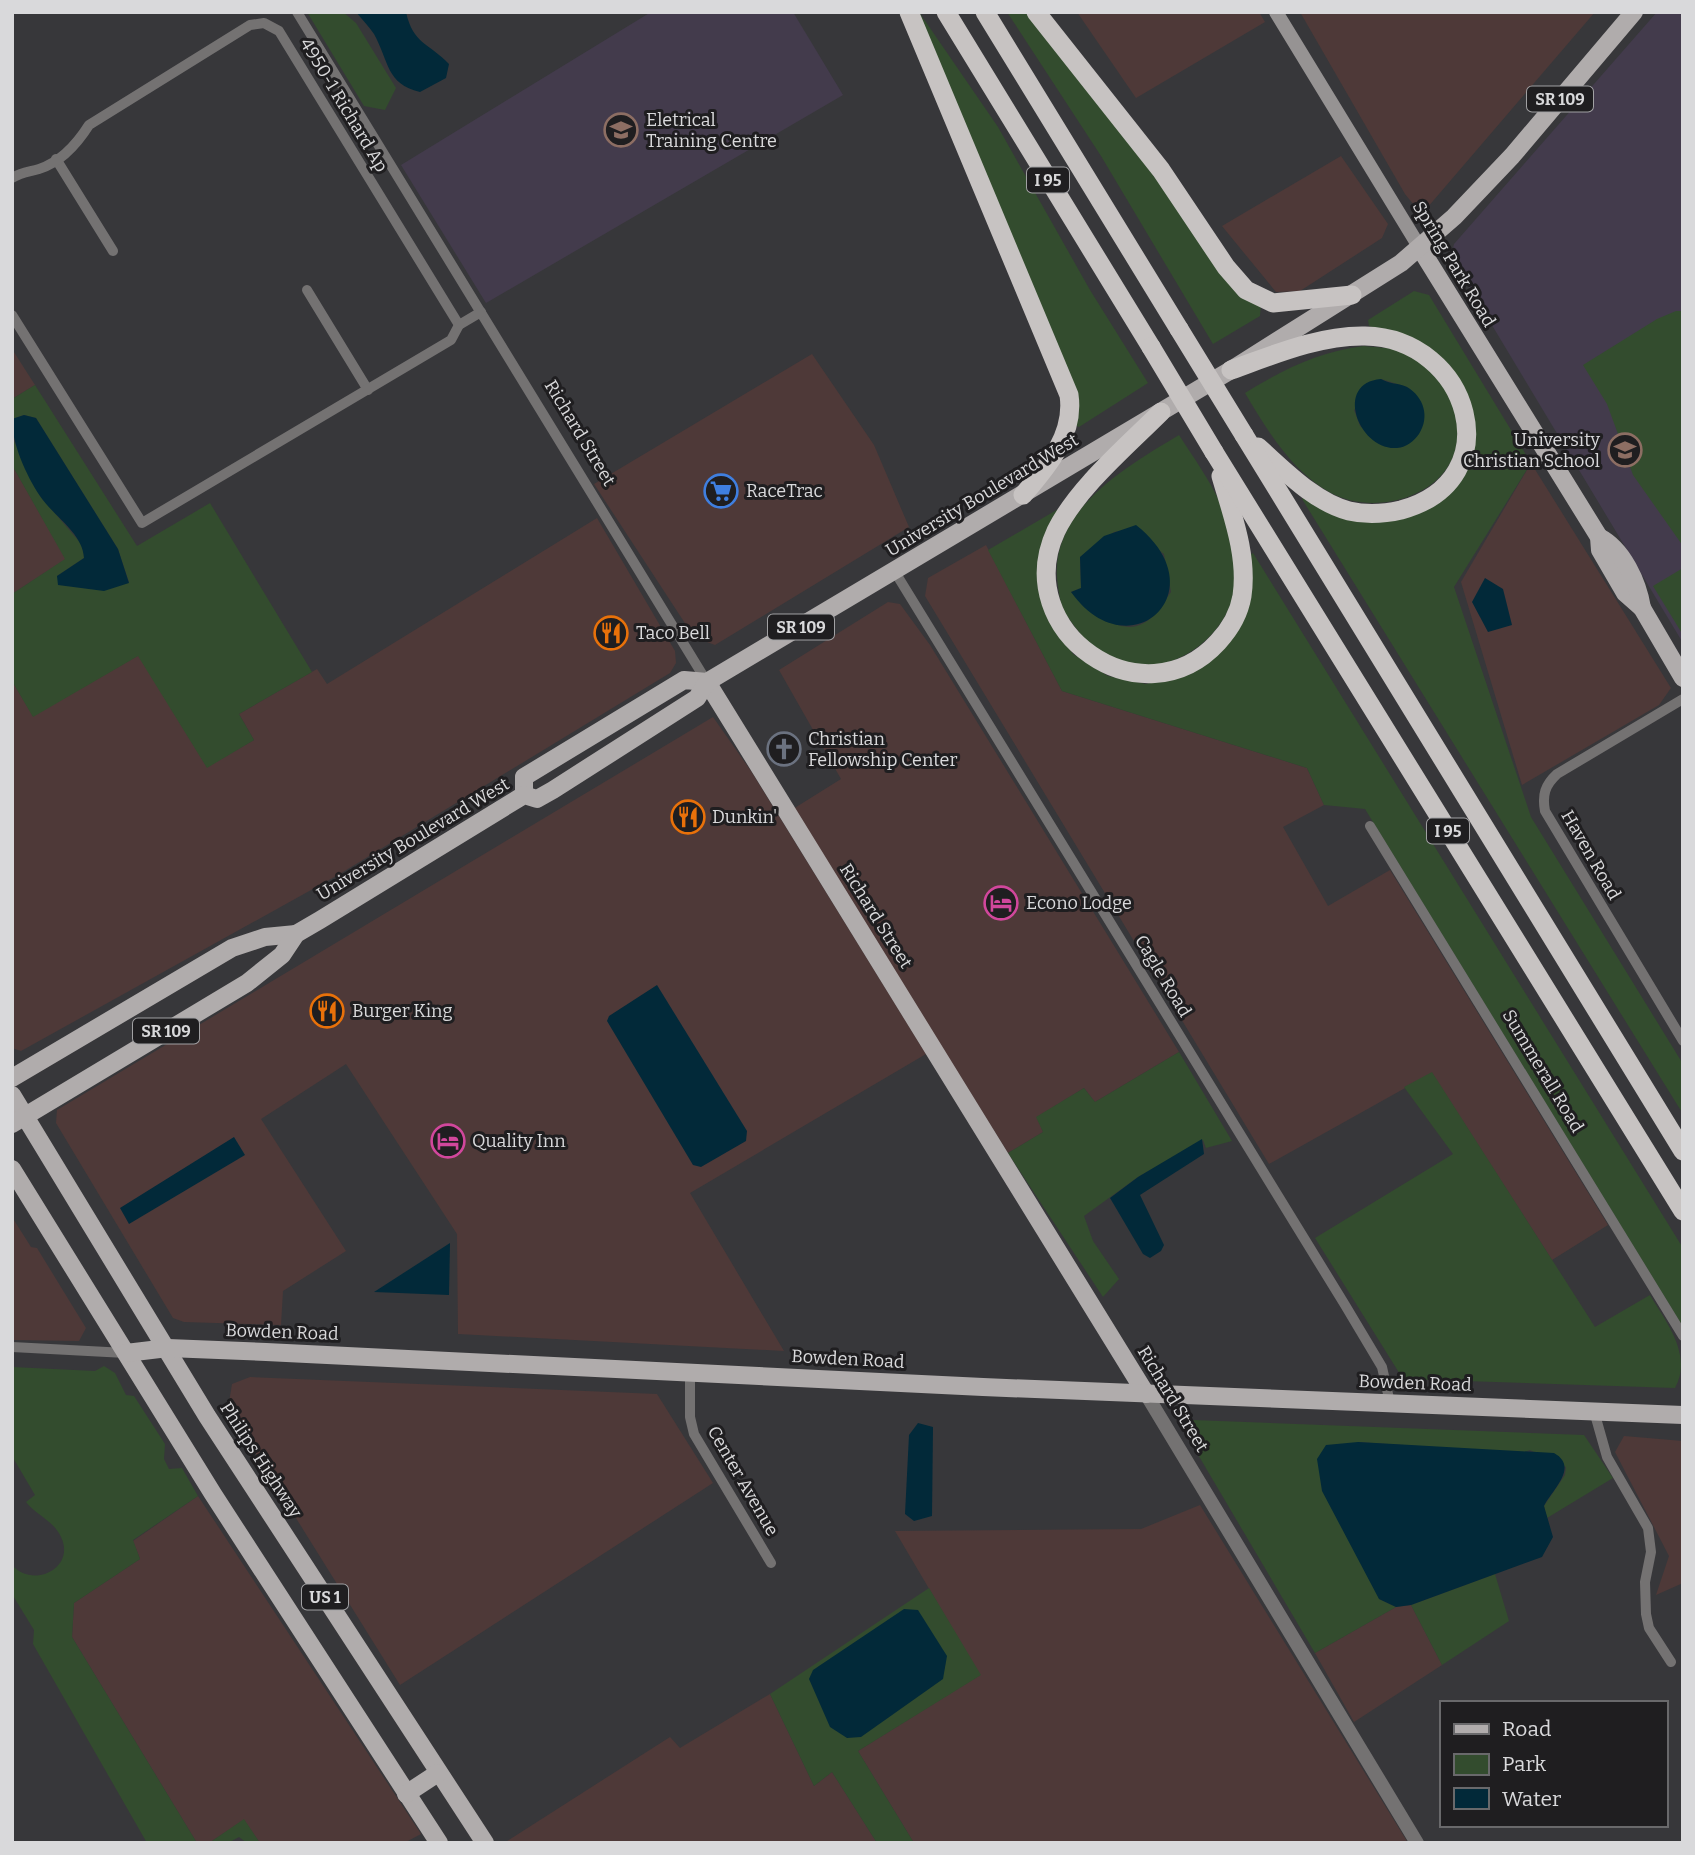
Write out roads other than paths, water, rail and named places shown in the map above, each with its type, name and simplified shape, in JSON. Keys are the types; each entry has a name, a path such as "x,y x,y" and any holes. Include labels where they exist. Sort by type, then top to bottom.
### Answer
{"highway":[{"path":"909,12 1069,396 1069,423 1063,439 1042,473 1023,495"},
{"name":"I 95","path":"946,12 1683,1211"},
{"name":"I 95","path":"985,12 1683,1151"},
{"path":"1036,12 1161,170 1226,267 1245,290 1273,303 1352,295"},
{"path":"1231,370 1330,340 1364,336 1393,340 1415,348 1438,365 1461,397 1467,426 1461,458 1451,479 1441,489 1419,505 1377,514 1334,505 1286,471 1244,435"},
{"path":"1161,412 1070,509 1051,545 1047,578 1054,610 1071,639 1094,659 1125,671 1144,673 1173,670 1196,662 1229,630 1242,596 1242,565 1236,527 1214,452"}],"main road":[{"name":"Spring Park Road","path":"1276,12 1599,537 1600,550 1625,593 1643,608 1683,678"},
{"name":"University Boulevard West","path":"19,1120 247,983 282,955 296,934 524,795 537,799 553,790 697,698 707,681 895,572 1352,295 1420,248 1454,217 1512,156 1634,12"},
{"name":"SR 109","path":"524,795 524,777 632,709 684,680 707,681"},
{"name":"Richard Street","path":"707,681 1146,1394"},
{"name":"University Boulevard West","path":"12,1078 232,948 265,937 296,934"},
{"name":"Philips Highway","path":"12,1095 19,1120 168,1348 207,1416 485,1843"},
{"name":"US 1","path":"12,1169 241,1539 439,1843"},
{"name":"Bowden Road","path":"126,1353 168,1348 1146,1394 1683,1415"},
{"path":"406,1794 438,1773"}],"street":[{"name":"Richard Street","path":"297,12 707,681"},
{"name":"4950-1 Richard Ap","path":"12,178 23,172 39,169 56,159 75,147 89,125 250,25 264,23 279,32 459,325"},
{"path":"56,159 113,251"},
{"path":"307,290 368,390"},
{"path":"12,315 142,523 451,340 459,325 481,312"},
{"name":"Cagle Road","path":"895,572 1382,1367 1390,1403"},
{"name":"Haven Road","path":"1683,699 1556,774 1548,782 1544,802 1545,811 1584,879 1683,1041"},
{"name":"Summerall Road","path":"1370,826 1683,1336"},
{"name":"Bowden Road","path":"12,1347 126,1353"},
{"name":"Center Avenue","path":"691,1372 690,1417 694,1434 771,1563"},
{"name":"Richard Street","path":"1146,1394 1417,1843"},
{"path":"1594,1411 1607,1457 1648,1528 1651,1552 1645,1582 1646,1614 1649,1628 1671,1662"}],"water":[{"path":"356,12 406,12 417,37 449,64 446,78 420,92 401,83 390,70 374,34"},
{"path":"1381,379 1413,391 1424,408 1424,421 1419,434 1404,446 1383,446 1372,439 1357,416 1355,403 1358,392 1366,383"},
{"path":"24,415 36,418 118,549 129,583 104,591 58,585 57,576 84,558 79,541 40,496 25,469 14,439 12,419"},
{"path":"1136,525 1160,550 1169,575 1168,597 1157,614 1139,624 1117,625 1094,615 1071,592 1081,588 1080,557 1104,536"},
{"path":"1485,578 1503,589 1512,625 1488,632 1472,602"},
{"path":"657,985 747,1131 746,1141 701,1167 693,1165 607,1021 609,1016"},
{"path":"234,1137 245,1155 129,1224 120,1208"},
{"path":"1202,1139 1204,1154 1140,1195 1164,1245 1161,1251 1150,1258 1143,1254 1110,1198 1138,1177"},
{"path":"450,1243 449,1295 374,1292"},
{"path":"918,1423 933,1427 932,1516 914,1521 905,1514 909,1435"},
{"path":"1358,1442 1554,1453 1561,1459 1564,1471 1544,1506 1553,1537 1542,1557 1411,1605 1396,1607 1379,1599 1322,1491 1317,1459 1326,1445"},
{"path":"904,1609 918,1610 947,1656 943,1679 861,1737 847,1738 830,1727 809,1679 813,1670"}],"place":[{"name":"Eletrical Training Centre","path":"621,130"},
{"name":"University Christian School","path":"1625,450"},
{"name":"RaceTrac","path":"721,491"},
{"name":"Taco Bell","path":"611,633"},
{"name":"Christian Fellowship Center","path":"784,749"},
{"name":"Dunkin'","path":"688,817"},
{"name":"Econo Lodge","path":"1001,903"},
{"name":"Burger King","path":"327,1011"},
{"name":"Quality Inn","path":"448,1141"}]}
